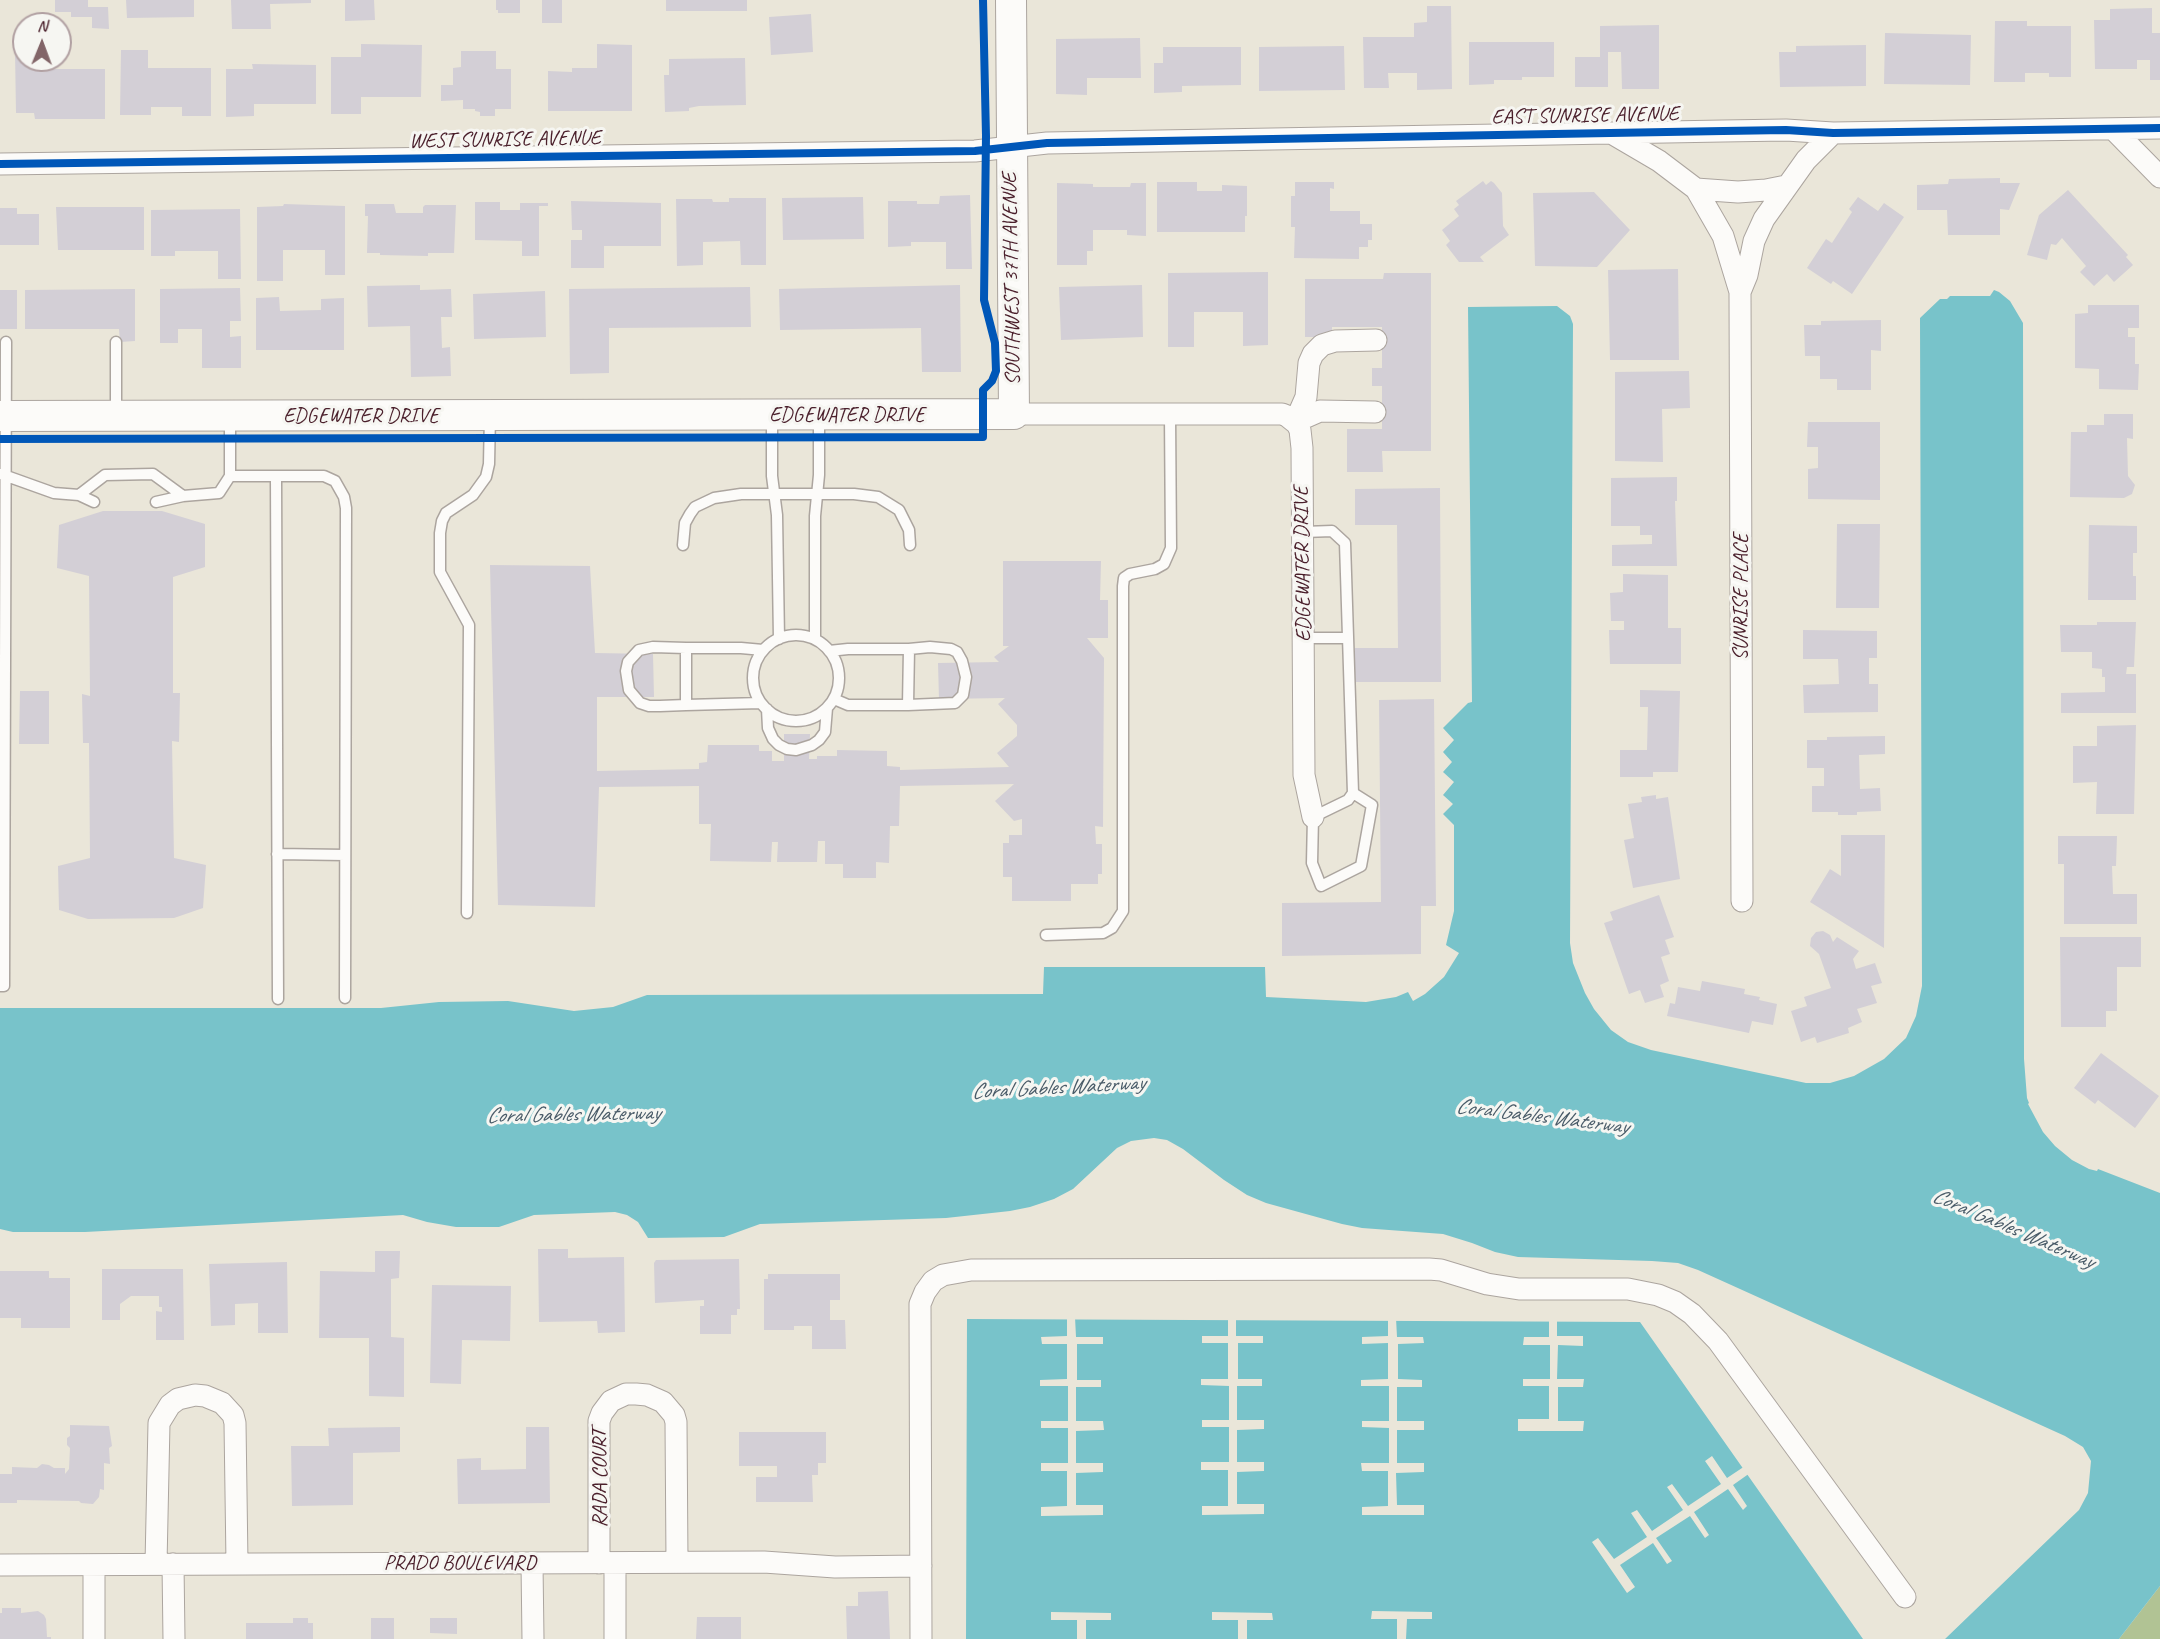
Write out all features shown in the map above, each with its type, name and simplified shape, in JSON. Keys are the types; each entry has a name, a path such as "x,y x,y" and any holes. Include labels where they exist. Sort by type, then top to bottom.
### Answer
{"street":[{"name":"SOUTHWEST 37TH AVENUE","path":"1011,0 1014,414"},
{"name":"EAST SUNRISE AVENUE","path":"1011,148 1058,142 1786,130 1833,133 2160,128"},
{"path":"2113,129 2160,177"},
{"name":"SUNRISE PLACE","path":"1612,133 1659,161 1696,189 1723,236 1740,292 1742,901"},
{"name":"SUNRISE PLACE","path":"1740,292 1747,275 1758,231 1786,186 1806,160 1833,133"},
{"name":"WEST SUNRISE AVENUE","path":"0,164 761,155 975,151 1011,148"},
{"path":"1696,189 1745,192 1786,186"},
{"path":"1295,422 1306,397 1309,363 1313,354 1322,345 1335,341 1376,339"},
{"path":"1295,422 1320,411 1375,412"},
{"name":"EDGEWATER DRIVE","path":"2,416 1282,414 1295,422 1302,439 1304,775 1312,817"},
{"path":"921,1639 918,1317 925,1292 933,1281 943,1275 971,1270 1429,1269 1441,1270 1488,1284 1519,1289 1642,1291 1666,1299 1683,1308 1718,1341 1905,1597"},
{"name":"RADA COURT","path":"615,1639 607,1563 599,1421 611,1401 627,1394 647,1395 663,1402 674,1415 676,1422 677,1562"},
{"path":"174,1639 164,1564 159,1423 170,1405 178,1399 195,1395 205,1396 222,1403 228,1408 235,1423 237,1563"},
{"name":"PRADO BOULEVARD","path":"0,1565 764,1562 835,1567 921,1566"},
{"path":"532,1564 533,1639"},
{"path":"94,1565 94,1639"}],"lane":[{"path":"0,986 4,986 2,416 6,342"},
{"path":"116,342 116,416"},
{"path":"772,414 772,476 777,516 778,639"},
{"path":"816,639 819,414"},
{"path":"467,914 469,625 441,572 440,533 446,513 473,495 481,487 486,477 489,464 489,415"},
{"path":"1046,935 1103,933 1112,928 1123,911 1123,586 1124,578 1130,574 1155,569 1164,564 1171,548 1170,415"},
{"path":"156,502 183,496 219,493 230,476 230,416"},
{"path":"2,474 30,486 54,493 79,495 94,502"},
{"path":"79,495 105,475 153,474 183,496"},
{"path":"230,476 324,476 335,481 344,497 346,508 345,998"},
{"path":"276,476 278,999"},
{"path":"683,545 685,523 690,514 704,502 727,495 817,494 878,497 898,510 905,520 909,530 910,545"},
{"path":"1304,532 1332,531 1345,543 1353,793 1348,800 1312,817 1312,863 1321,886 1361,866 1372,805 1353,793"},
{"path":"763,650 653,647 639,650 628,662 626,671 629,690 640,703 660,706 764,706 784,719 807,720 818,715 834,699 839,677 837,665 830,651 816,639 802,635 778,639 763,650 756,662 753,676 754,690 764,706 768,728 773,739 787,749 796,750 819,740 825,732 827,708"},
{"path":"1304,638 1347,638"},
{"path":"830,651 930,647 951,649 957,652 962,661 966,677 963,695 955,703 848,705 834,699"},
{"path":"686,648 686,705"},
{"path":"908,705 909,649"},
{"path":"277,854 345,855"}],"green space":[{"path":"2160,1586 2160,1639 2119,1639"}],"water":[{"name":"Coral Gables Waterway","path":"1994,290 2010,301 2023,323 2024,1059 2028,1104 2043,1132 2072,1160 2089,1169 2097,1171 2098,1169 2160,1193 2160,1586 2119,1639 1945,1639 2079,1510 2088,1493 2091,1461 2083,1447 2065,1436 1678,1263 1518,1257 1495,1252 1443,1234 1362,1228 1342,1224 1266,1203 1247,1195 1167,1140 1154,1138 1131,1141 1117,1148 1073,1189 1054,1199 1030,1207 946,1218 760,1224 724,1237 648,1238 638,1222 627,1215 615,1212 534,1215 499,1227 456,1227 403,1215 85,1232 13,1232 0,1229 0,1008 381,1008 439,1002 508,1001 574,1011 613,1007 647,995 1043,994 1044,967 1265,967 1266,997 1366,1002 1396,997 1408,992 1413,1001 1425,994 1444,977 1459,953 1446,945 1454,911 1454,825 1443,814 1453,804 1443,795 1454,782 1443,772 1452,762 1443,752 1454,740 1443,728 1468,703 1472,702 1468,307 1557,306 1570,316 1573,324 1570,943 1573,963 1585,993 1594,1009 1611,1030 1628,1042 1651,1050 1806,1083 1830,1083 1854,1076 1884,1059 1906,1038 1916,1016 1922,986 1920,318 1940,299 1947,299 1950,296 1990,296"},
{"path":"967,1319 1640,1322 1863,1639 966,1639"}],"pier":[{"path":"1067,1317 1075,1317 1076,1337 1103,1337 1103,1344 1077,1344 1077,1380 1101,1380 1101,1387 1076,1387 1076,1421 1103,1421 1104,1430 1076,1431 1076,1463 1103,1463 1103,1472 1076,1473 1076,1505 1103,1505 1103,1515 1041,1516 1041,1507 1067,1506 1067,1471 1041,1471 1041,1463 1068,1463 1068,1428 1041,1428 1041,1421 1068,1421 1068,1386 1040,1386 1040,1380 1067,1379 1067,1344 1042,1344 1041,1337 1067,1336"},
{"path":"1228,1317 1236,1317 1236,1336 1263,1336 1263,1343 1238,1343 1238,1379 1262,1379 1262,1386 1237,1386 1237,1420 1264,1420 1264,1429 1237,1430 1237,1462 1264,1462 1264,1471 1237,1472 1237,1504 1264,1504 1264,1514 1202,1515 1202,1506 1228,1506 1228,1470 1201,1470 1201,1462 1229,1462 1229,1427 1202,1427 1202,1420 1229,1420 1229,1386 1201,1385 1201,1379 1228,1379 1228,1343 1202,1343 1202,1336 1228,1336"},
{"path":"1388,1318 1396,1318 1397,1337 1423,1337 1424,1343 1398,1344 1398,1379 1422,1380 1422,1387 1397,1387 1397,1421 1424,1421 1424,1430 1397,1430 1397,1463 1424,1463 1424,1472 1396,1473 1397,1505 1424,1505 1424,1515 1362,1515 1362,1507 1388,1506 1388,1471 1362,1471 1361,1463 1389,1463 1389,1428 1362,1427 1362,1421 1389,1421 1389,1386 1361,1386 1361,1380 1388,1379 1388,1343 1362,1344 1362,1337 1388,1336"},
{"path":"1549,1318 1557,1318 1557,1336 1583,1336 1583,1346 1558,1345 1557,1379 1584,1379 1583,1387 1558,1387 1558,1421 1584,1421 1583,1431 1518,1431 1518,1419 1549,1419 1549,1386 1523,1386 1523,1379 1550,1379 1550,1345 1523,1345 1524,1337 1549,1337"},
{"path":"1712,1456 1727,1478 1745,1466 1750,1473 1733,1485 1747,1506 1743,1510 1728,1489 1694,1512 1709,1535 1705,1538 1690,1516 1656,1538 1672,1561 1667,1564 1653,1543 1620,1565 1635,1587 1627,1593 1592,1542 1598,1538 1614,1559 1647,1537 1631,1513 1637,1510 1652,1531 1683,1510 1667,1487 1672,1484 1688,1506 1721,1484 1705,1461"},
{"path":"1372,1611 1432,1612 1432,1619 1407,1619 1406,1639 1397,1639 1397,1619 1371,1619"},
{"path":"1051,1612 1111,1613 1111,1620 1086,1620 1086,1639 1077,1639 1077,1620 1051,1620"},
{"path":"1212,1612 1272,1613 1273,1620 1247,1620 1247,1639 1238,1639 1238,1620 1212,1620"}],"building":[{"path":"55,0 88,0 88,7 108,7 109,29 92,28 92,17 72,17 72,12 55,12"},
{"path":"126,0 194,0 194,17 127,18"},
{"path":"231,0 311,0 311,3 270,4 271,29 232,29"},
{"path":"345,0 374,0 375,20 345,21"},
{"path":"496,0 520,0 520,13 498,13"},
{"path":"542,0 562,0 562,23 542,23"},
{"path":"666,0 747,0 747,11 666,11"},
{"path":"1427,6 1451,6 1452,89 1417,90 1417,73 1388,73 1389,88 1364,88 1363,37 1414,37 1414,23 1427,22"},
{"path":"2152,8 2152,33 2160,33 2160,80 2150,80 2150,60 2137,60 2137,69 2095,69 2094,20 2110,20 2110,9"},
{"path":"811,14 813,52 771,55 769,17"},
{"path":"1995,21 2027,21 2027,26 2071,26 2071,77 2049,77 2049,73 2025,73 2025,82 1994,82"},
{"path":"1659,25 1659,89 1622,89 1621,52 1608,52 1608,87 1575,87 1575,57 1600,57 1600,26"},
{"path":"1885,33 1971,35 1970,85 1884,84"},
{"path":"1140,38 1141,78 1087,78 1087,95 1056,94 1056,39"},
{"path":"1469,42 1554,42 1554,77 1522,77 1522,80 1494,80 1494,84 1469,85"},
{"path":"361,44 422,45 421,97 361,97 361,114 331,114 331,57 361,57"},
{"path":"597,44 632,45 632,111 548,111 548,71 572,72 572,68 597,68"},
{"path":"1866,45 1866,86 1780,87 1779,52 1796,52 1796,46"},
{"path":"1344,46 1345,90 1259,91 1259,47"},
{"path":"1163,47 1241,47 1241,85 1182,86 1182,92 1154,93 1154,63 1163,63"},
{"path":"121,50 148,50 148,68 211,68 211,116 182,116 182,107 151,107 151,115 120,115"},
{"path":"461,51 496,51 496,69 511,69 511,109 495,109 495,116 480,116 480,112 475,109 463,109 463,100 441,101 441,85 453,85 453,68 461,67"},
{"path":"745,58 746,105 699,106 689,108 689,111 665,112 664,75 669,75 669,59"},
{"path":"252,64 316,65 316,104 254,104 254,116 226,117 226,69 253,69"},
{"path":"72,69 105,69 105,119 35,119 34,113 16,113 15,72 72,72"},
{"path":"2000,178 2000,183 2020,183 2009,210 2000,209 2000,235 1948,235 1947,210 1917,210 1917,185 1948,184 1949,179"},
{"path":"1483,181 1486,185 1491,181 1502,193 1503,226 1509,235 1480,257 1484,262 1459,262 1446,245 1450,241 1442,230 1459,216 1454,209 1459,205 1456,201"},
{"path":"1157,182 1197,182 1197,191 1222,191 1222,185 1247,186 1245,232 1157,232"},
{"path":"1295,182 1334,182 1334,189 1330,188 1330,211 1360,211 1360,224 1372,224 1372,240 1368,240 1368,247 1359,247 1359,259 1294,258 1295,227 1291,227 1291,196 1295,196"},
{"path":"1057,183 1093,184 1093,187 1130,187 1131,183 1146,183 1146,236 1127,235 1127,230 1093,230 1093,251 1087,251 1087,265 1057,265"},
{"path":"2068,190 2128,255 2126,257 2133,265 2114,282 2107,274 2094,286 2080,272 2086,266 2062,238 2056,245 2051,244 2047,260 2027,255 2039,215"},
{"path":"1594,192 1630,230 1597,267 1535,266 1533,193"},
{"path":"970,195 972,269 946,269 946,242 911,242 911,246 888,247 888,201 939,204 940,196"},
{"path":"863,197 864,239 783,240 782,198"},
{"path":"1858,197 1878,211 1884,203 1904,217 1852,294 1833,281 1831,284 1807,268 1826,239 1832,243 1852,212 1849,209"},
{"path":"729,198 766,198 766,265 741,265 740,241 703,242 703,265 677,266 676,199 712,199 713,202 729,202"},
{"path":"571,201 661,203 661,246 604,246 604,268 571,268 571,240 582,240 582,230 572,230"},
{"path":"475,202 500,202 500,210 520,210 520,203 548,203 548,206 539,206 539,256 522,256 522,241 475,240"},
{"path":"284,204 345,206 345,275 325,275 325,250 283,250 283,281 257,281 257,207 283,206"},
{"path":"365,204 394,204 396,213 423,213 425,205 456,205 454,253 428,253 428,256 367,253 368,216 365,216"},
{"path":"56,207 144,207 144,250 58,250"},
{"path":"0,208 17,208 17,214 39,214 39,245 0,245"},
{"path":"240,209 241,279 218,279 218,251 175,251 175,256 151,256 151,210"},
{"path":"1678,269 1679,360 1610,360 1608,270"},
{"path":"1268,272 1268,345 1243,346 1243,312 1194,312 1194,347 1168,347 1168,273"},
{"path":"1384,273 1431,273 1431,451 1382,451 1383,472 1347,472 1347,429 1382,429 1382,386 1372,386 1372,368 1382,368 1382,327 1332,327 1332,337 1305,337 1305,279 1383,279"},
{"path":"420,285 420,290 451,289 452,317 441,317 442,348 450,347 451,376 411,377 410,326 368,327 367,286"},
{"path":"960,285 961,372 922,372 921,328 780,330 779,289"},
{"path":"1142,285 1143,337 1061,340 1059,287"},
{"path":"750,287 751,327 609,328 609,373 570,374 569,289"},
{"path":"240,288 241,321 230,321 230,337 241,336 241,368 202,368 202,329 178,329 178,343 160,343 160,289"},
{"path":"135,289 135,341 120,342 119,329 25,329 25,290"},
{"path":"0,290 17,290 17,329 0,329"},
{"path":"545,291 546,337 474,339 473,294"},
{"path":"279,297 280,311 321,310 321,299 344,298 344,350 256,350 256,298"},
{"path":"2088,305 2139,305 2139,328 2128,328 2128,337 2135,337 2135,364 2139,364 2138,390 2099,389 2099,369 2075,368 2075,314 2088,313"},
{"path":"1881,320 1881,351 1871,350 1871,390 1837,390 1837,379 1820,379 1820,356 1805,356 1804,325 1821,325 1821,321"},
{"path":"1689,371 1690,408 1662,409 1663,462 1615,461 1615,372"},
{"path":"2104,414 2133,414 2133,439 2127,438 2128,476 2135,485 2132,494 2124,498 2070,497 2071,432 2087,432 2087,425 2104,425"},
{"path":"1808,422 1880,422 1880,500 1808,499 1808,469 1818,468 1818,447 1807,447"},
{"path":"1677,477 1677,501 1675,501 1677,566 1612,566 1612,545 1652,544 1652,535 1640,535 1640,526 1611,526 1611,478"},
{"path":"1440,488 1441,682 1355,682 1355,648 1398,648 1397,525 1355,525 1355,489"},
{"path":"103,511 162,511 205,524 205,567 173,577 173,693 180,693 179,742 172,741 174,858 206,865 203,908 174,918 88,919 59,910 58,866 90,858 89,743 83,743 82,694 90,696 89,576 57,568 59,525"},
{"path":"1837,524 1880,524 1879,608 1836,608"},
{"path":"2089,525 2137,526 2137,553 2133,553 2136,600 2088,600"},
{"path":"1003,561 1101,561 1100,600 1108,600 1108,638 1087,638 1104,658 1103,827 1095,826 1096,844 1102,844 1102,874 1098,874 1098,884 1071,884 1071,901 1012,901 1012,877 1003,877 1003,843 1009,843 1009,835 1022,835 1022,819 1014,821 995,801 1014,784 900,786 899,826 890,826 889,863 876,862 876,878 843,878 843,864 825,864 825,841 818,841 817,862 777,862 778,842 772,842 771,862 710,861 711,824 699,824 699,786 599,787 595,907 498,905 490,565 590,566 595,653 653,654 654,697 597,697 597,771 699,769 699,763 707,762 708,745 759,745 759,751 772,751 772,761 784,761 784,734 810,734 809,759 817,759 817,756 837,756 837,750 887,751 887,766 900,767 900,770 1009,767 997,753 1017,736 1017,725 998,704 1005,698 939,699 938,663 999,662 994,657 1009,646 1003,646"},
{"path":"1623,574 1668,575 1668,628 1681,628 1681,664 1610,664 1609,630 1624,630 1624,621 1611,621 1610,593 1623,592"},
{"path":"2097,622 2136,622 2134,667 2127,667 2126,674 2136,674 2136,713 2061,713 2061,693 2105,692 2105,677 2102,677 2102,669 2092,668 2092,652 2061,652 2060,625 2097,625"},
{"path":"1803,630 1877,631 1877,658 1869,658 1869,684 1878,684 1878,712 1804,713 1803,685 1839,684 1838,659 1803,659"},
{"path":"1640,690 1680,691 1678,772 1653,772 1653,777 1620,777 1620,750 1647,750 1648,707 1640,707"},
{"path":"20,691 49,691 49,744 19,744"},
{"path":"1434,699 1436,906 1421,906 1421,954 1282,956 1282,903 1381,902 1379,700"},
{"path":"2136,725 2134,814 2096,814 2097,782 2073,783 2073,746 2097,746 2097,726"},
{"path":"1885,736 1885,754 1859,755 1860,789 1880,788 1881,811 1857,812 1857,815 1812,812 1812,786 1824,786 1824,768 1807,768 1807,740 1827,740 1827,737"},
{"path":"1656,795 1656,799 1668,797 1680,879 1633,888 1624,840 1634,838 1628,804 1642,802 1641,797"},
{"path":"1841,835 1885,835 1884,948 1810,902 1830,869 1841,876"},
{"path":"2058,836 2117,836 2116,866 2112,866 2113,894 2137,894 2137,924 2064,924 2064,864 2058,864"},
{"path":"1659,895 1674,937 1665,940 1670,954 1661,957 1669,981 1660,985 1664,997 1645,1003 1640,990 1629,994 1604,923 1613,920 1610,912"},
{"path":"1823,931 1830,935 1833,942 1837,937 1859,951 1853,959 1856,969 1875,963 1882,983 1871,986 1877,1003 1857,1009 1862,1022 1848,1028 1849,1033 1817,1043 1815,1037 1801,1042 1791,1011 1807,1006 1804,997 1831,988 1819,954 1810,946 1811,938 1816,932"},
{"path":"2060,937 2141,937 2141,967 2117,967 2117,1011 2106,1011 2106,1027 2061,1027"},
{"path":"1702,981 1745,989 1744,994 1777,1004 1773,1025 1752,1021 1749,1033 1667,1016 1670,1003 1675,1004 1678,987 1700,991"},
{"path":"2101,1053 2159,1096 2135,1128 2098,1100 2095,1104 2074,1088"},
{"path":"538,1249 568,1249 568,1258 624,1257 625,1332 598,1333 597,1321 539,1322"},
{"path":"375,1251 400,1251 399,1278 391,1279 391,1337 404,1338 404,1397 369,1396 369,1338 319,1338 320,1271 375,1272"},
{"path":"739,1259 740,1309 737,1309 737,1315 731,1315 731,1334 700,1334 700,1306 704,1306 704,1300 655,1303 654,1263 656,1260"},
{"path":"287,1262 288,1333 258,1333 258,1303 235,1304 235,1325 211,1326 209,1264"},
{"path":"102,1269 183,1269 184,1340 156,1340 156,1311 162,1312 162,1307 159,1307 159,1296 131,1296 120,1304 120,1320 102,1320"},
{"path":"0,1271 49,1271 49,1278 70,1278 70,1328 21,1328 21,1318 0,1318"},
{"path":"768,1274 840,1274 840,1300 830,1300 830,1320 845,1320 846,1349 812,1349 812,1326 794,1326 794,1330 764,1330 764,1279 768,1279"},
{"path":"432,1285 511,1286 510,1341 462,1340 461,1384 430,1383"},
{"path":"70,1425 109,1426 112,1446 109,1448 110,1464 104,1463 104,1490 100,1489 99,1497 93,1504 79,1501 17,1500 17,1503 0,1503 0,1474 12,1474 12,1467 37,1468 42,1464 54,1468 65,1468 65,1474 69,1469 70,1448 67,1445 67,1438 70,1436"},
{"path":"400,1427 400,1452 353,1453 353,1505 292,1506 291,1446 329,1446 328,1428"},
{"path":"526,1427 549,1427 550,1503 458,1504 457,1459 481,1458 481,1470 526,1469"},
{"path":"739,1432 826,1432 826,1463 818,1463 818,1475 812,1475 813,1502 756,1502 756,1477 777,1477 777,1466 739,1466"},
{"path":"888,1591 890,1639 847,1639 846,1606 858,1606 858,1592"},
{"path":"2,1608 21,1608 21,1613 38,1611 46,1619 47,1637 51,1639 0,1639"},
{"path":"697,1617 741,1617 741,1639 696,1639"},
{"path":"293,1618 308,1618 308,1623 313,1623 313,1639 246,1639 246,1623 293,1623"},
{"path":"371,1618 394,1618 394,1639 371,1639"},
{"path":"430,1618 457,1618 457,1634 430,1633"}],"cycle path":[{"path":"0,439 983,437 983,390 992,381 996,371 995,343 984,300 986,136 983,0"},
{"path":"0,164 975,151 1047,143 1723,131 1786,130 1833,133 2160,128"}]}
